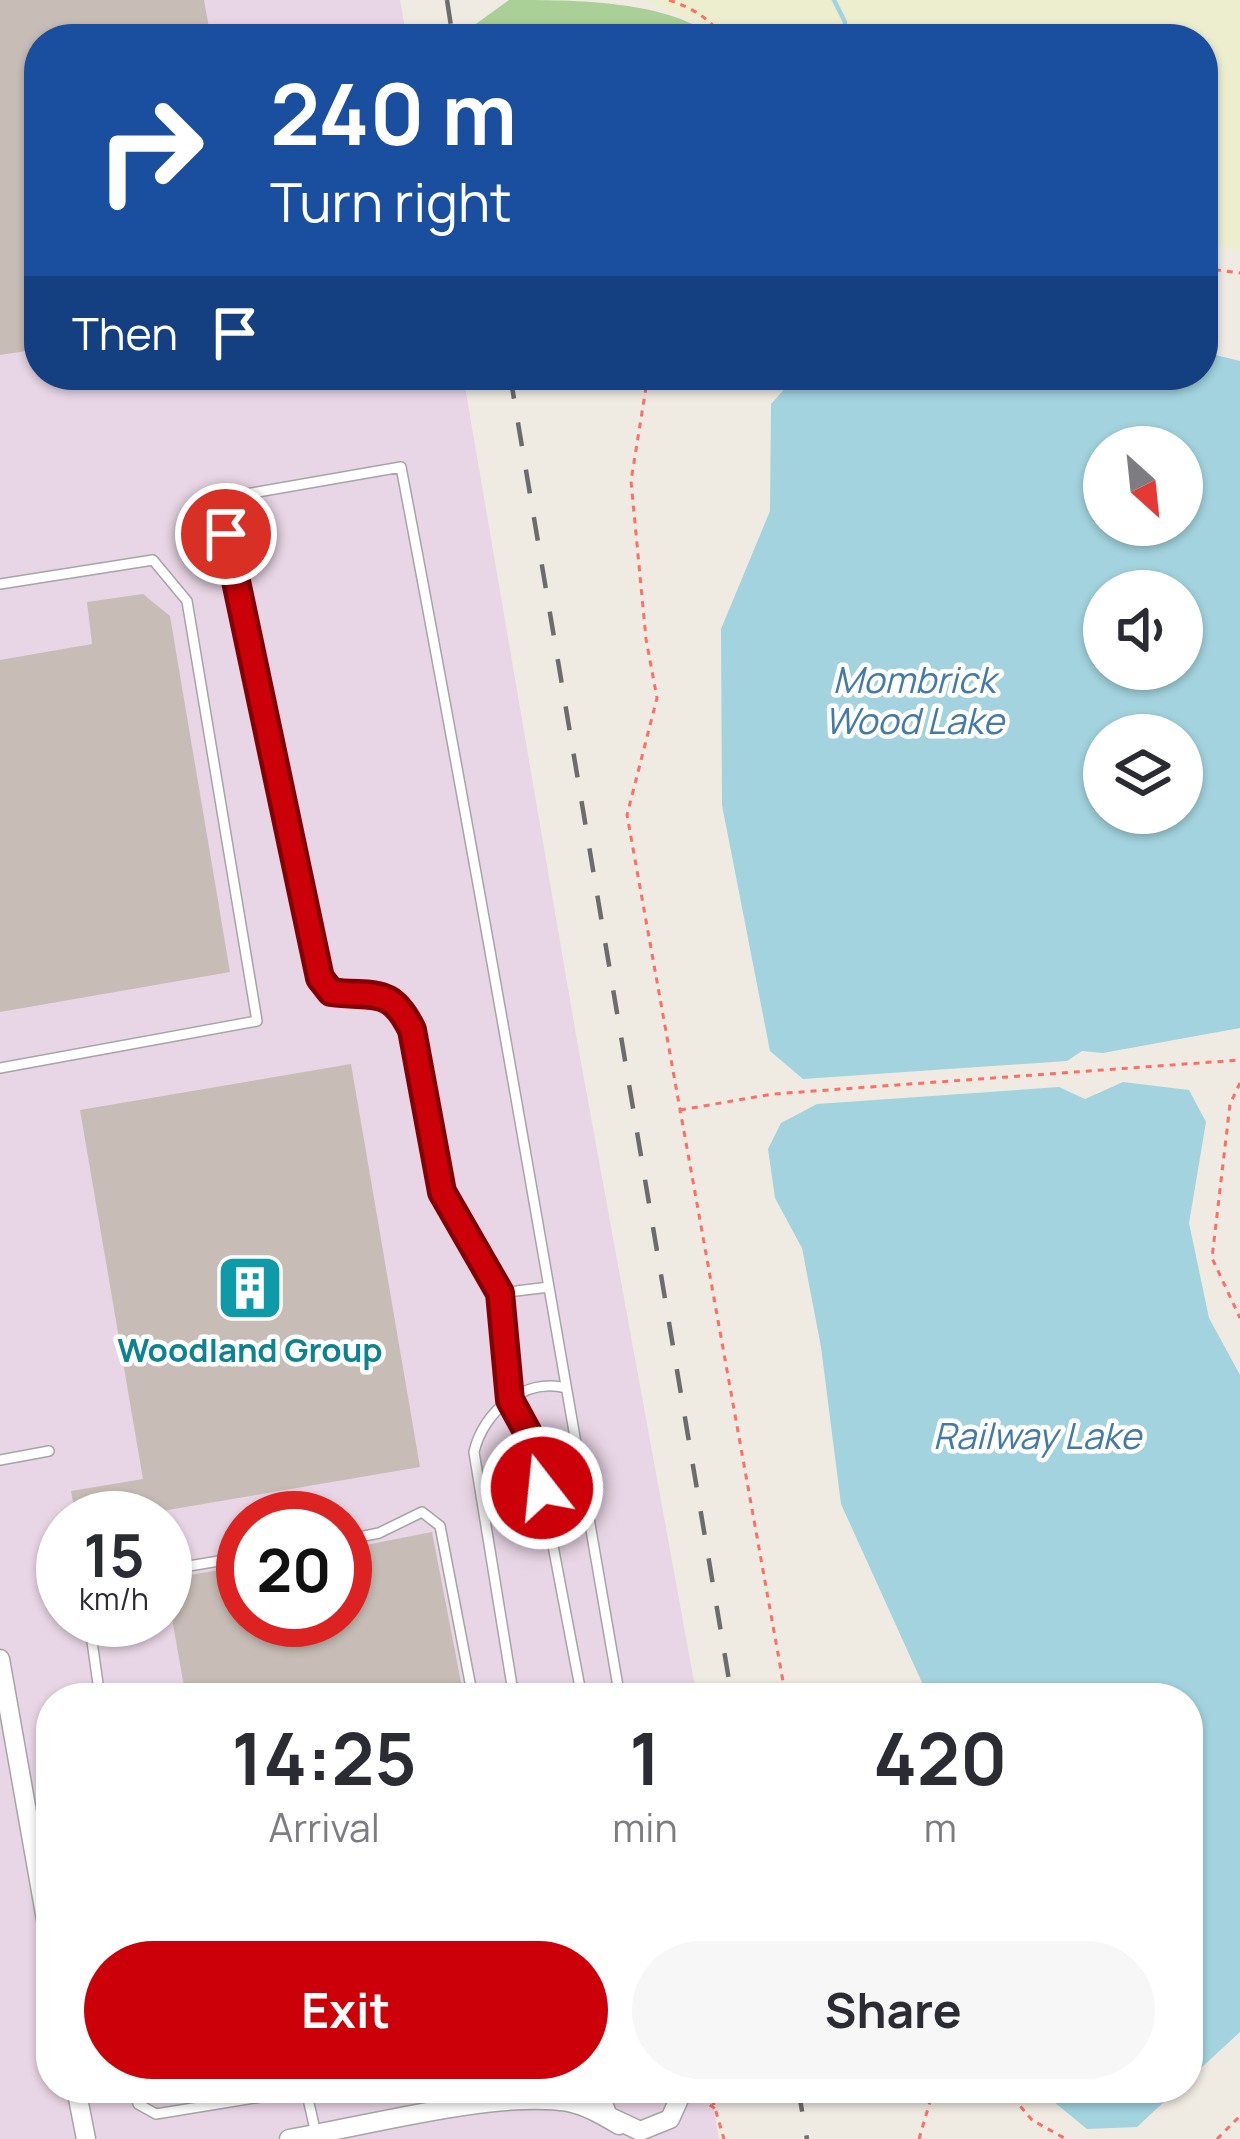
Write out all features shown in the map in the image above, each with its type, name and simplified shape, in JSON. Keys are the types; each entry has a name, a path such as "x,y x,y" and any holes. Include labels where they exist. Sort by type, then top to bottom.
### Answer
{"street":[{"path":"0,1659 8,1751 36,1879"},
{"path":"79,2103 86,2139"},
{"path":"289,2139 521,2103"},
{"path":"561,2103 591,2109 624,2132 650,2130 670,2119 678,2103"},
{"path":"603,2103 624,2132"}],"lane":[{"path":"579,1683 535,1446 510,1400 500,1293 442,1192 419,1054 400,1006 386,995 331,992 320,978 226,534 230,508 246,494 401,467 617,1683"},
{"path":"0,584 153,560 187,601 257,1021 0,1068"},
{"path":"500,1293 549,1287"},
{"path":"511,1683 473,1466 482,1426 510,1400 525,1389 548,1383 566,1388"},
{"path":"0,1460 49,1451"},
{"path":"372,1534 422,1512 440,1526 470,1683"},
{"path":"92,1647 98,1683"},
{"path":"138,2103 156,2114 224,2103"},
{"path":"313,2103 316,2134"},
{"path":"434,2103 436,2113"},
{"path":"660,2139 670,2119"}],"path":[{"path":"669,0 714,24"},
{"path":"646,390 631,482 646,639 657,698 627,815 783,1683"},
{"path":"680,1111 773,1094 1240,1060"},
{"path":"1240,1083 1230,1103 1212,1258 1240,1318"},
{"path":"707,2103 718,2111"},
{"path":"715,2103 724,2139"},
{"path":"919,2139 930,2103"},
{"path":"1018,2103 1032,2120 1066,2139"},
{"path":"1217,2139 1240,2116"}],"shaded area":[{"path":"0,0 400,0 404,24 24,24 24,390 466,390 694,1683 36,1683 36,2103 713,2103 719,2139 0,2139"}],"green space":[{"path":"509,0 620,5 692,24 476,24"},
{"path":"643,0 1240,0 1240,250 1218,246 1218,24 704,24"}],"water":[{"name":"Mombrick Wood Lake","path":"1218,356 1240,361 1240,1028 1103,1053 1082,1051 1067,1061 803,1079 770,1051 722,805 721,629 770,511 771,404 784,390 1218,390"},
{"name":"Railway Lake","path":"1123,1082 1189,1090 1206,1122 1189,1223 1209,1318 1240,1375 1240,2032 1203,2066 1203,1683 922,1683 841,1504 821,1347 802,1248 775,1198 768,1149 781,1123 817,1104 1059,1087 1085,1099"},
{"path":"1055,2103 1163,2103 1137,2127 1087,2129"}],"building":[{"path":"0,0 204,0 208,24 24,24 24,351 0,355"},
{"path":"143,594 170,616 230,972 0,1012 0,660 92,644 87,602"},
{"name":"Woodland Group","path":"351,1064 420,1467 279,1491 216,1491 216,1502 192,1506 192,1491 71,1491 143,1479 80,1110"},
{"path":"432,1532 461,1683 183,1683 177,1647 192,1647 192,1574 216,1570 216,1647 372,1647 372,1544"}],"waterway":[{"path":"834,0 845,24"}],"railway":[{"path":"447,0 451,24"},
{"path":"513,390 729,1683"},
{"path":"801,2103 807,2139"}],"place":[{"name":"Woodland Group","path":"250,1288"}],"route":[{"path":"226,534 320,978 331,992 386,995 400,1006 412,1030 442,1192 500,1293 510,1400 535,1446 542,1488"}]}
